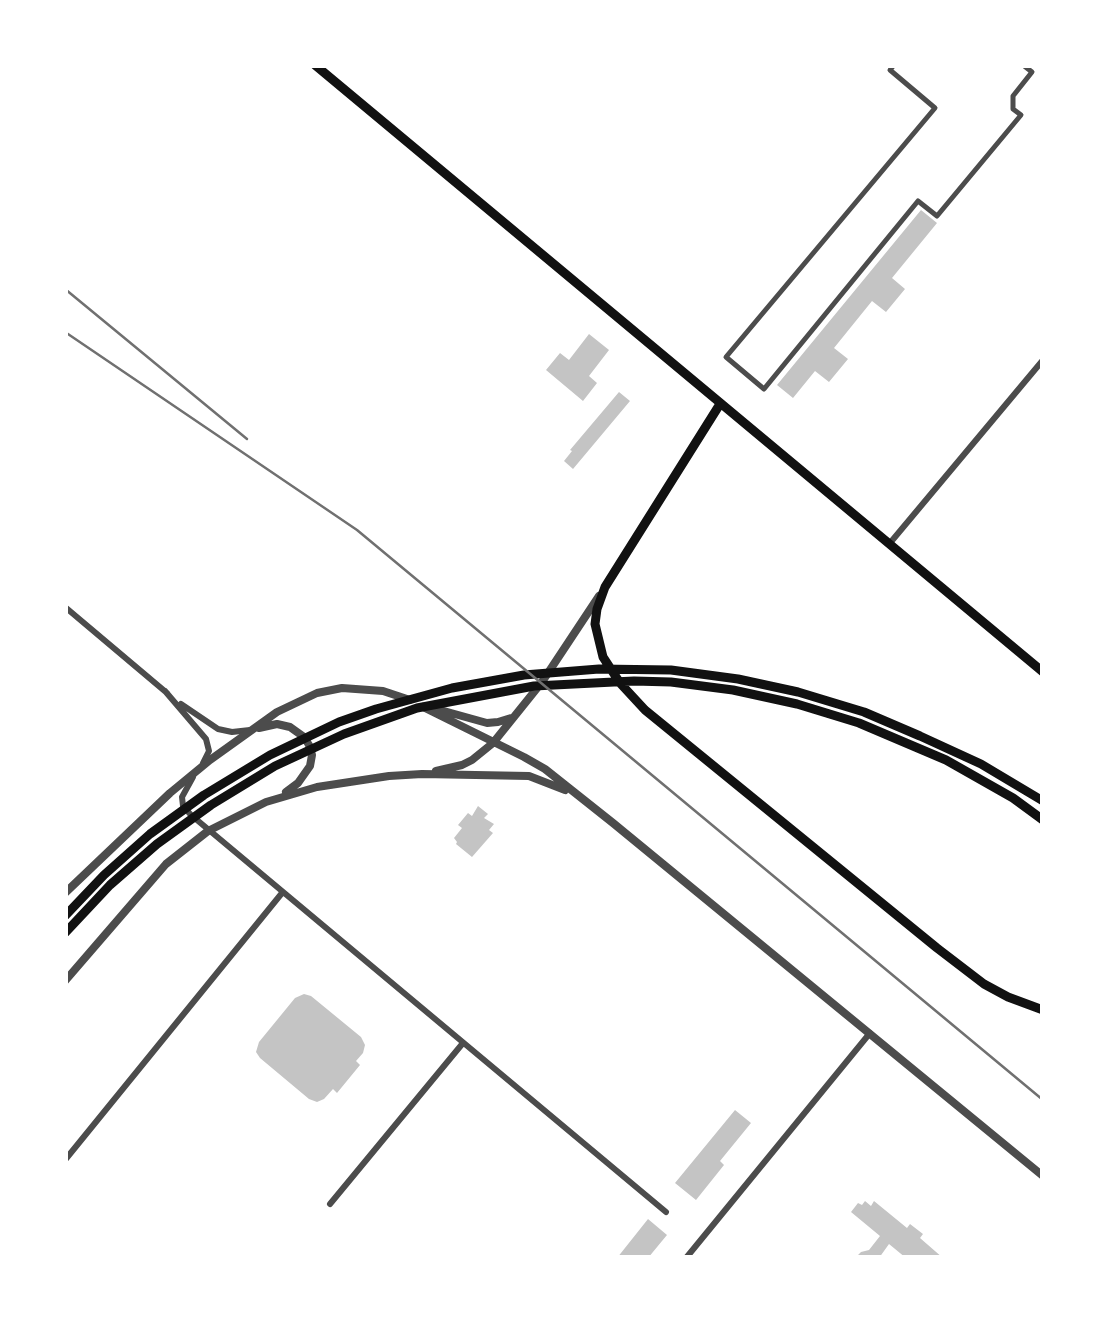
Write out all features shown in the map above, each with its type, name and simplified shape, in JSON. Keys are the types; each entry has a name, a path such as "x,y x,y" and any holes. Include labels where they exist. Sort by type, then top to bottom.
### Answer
{"main road":[{"path":"315,65 1043,672"},
{"path":"720,404 605,586 595,624 610,671 645,710 975,978 1043,1010"},
{"path":"65,916 150,834 204,794 270,755 376,709 452,688 524,675 635,669 707,674 798,692 864,712 980,764 1043,801"},
{"path":"65,933 134,864 182,825 306,750 417,708 534,686 671,682 767,696 859,722 946,760 1043,820"}],"street":[{"path":"894,65 890,70 935,108 726,357 764,389 918,201 936,216 1021,115 1014,109 1013,96 1032,72 1023,65"},
{"path":"889,544 1043,360"},
{"path":"422,774 462,765 493,743 558,659 605,586"},
{"path":"65,607 212,726 232,732 283,724 298,731 309,745 310,766 278,798"},
{"path":"65,893 198,769 251,730 303,699 342,688 383,691 487,722 516,716"},
{"path":"165,691 206,739 209,751 183,793 186,810 666,1212"},
{"path":"410,700 535,763 582,798 1043,1176"},
{"path":"65,982 154,876 184,848 236,816 300,790 422,774 529,776 582,798"},
{"path":"65,1160 282,893"},
{"path":"686,1258 870,1033"},
{"path":"330,1204 463,1043"}],"building":[{"path":"921,210 937,223 892,278 905,289 886,312 872,301 834,348 848,359 829,382 815,371 793,398 777,385"},
{"path":"589,334 609,350 589,376 597,383 583,401 546,370 560,353 569,360"},
{"path":"619,392 630,401 573,469 564,461 570,450"},
{"path":"478,806 488,814 484,818 494,824 489,830 493,833 472,857 454,838 462,828 458,825 468,813 472,816"},
{"path":"304,994 361,1037 365,1045 356,1061 360,1065 337,1093 333,1089 317,1102 256,1052 259,1042 295,998"},
{"path":"735,1110 751,1123 720,1161 724,1165 696,1200 675,1183"},
{"path":"865,1201 871,1206 874,1201 907,1228 910,1224 943,1258 906,1258 889,1244 879,1258 855,1258 869,1250 880,1236 851,1212"},
{"path":"648,1219 667,1235 648,1258 617,1258"}],"railway":[{"path":"65,289 247,439"},
{"path":"65,332 357,530 1043,1100"}]}
